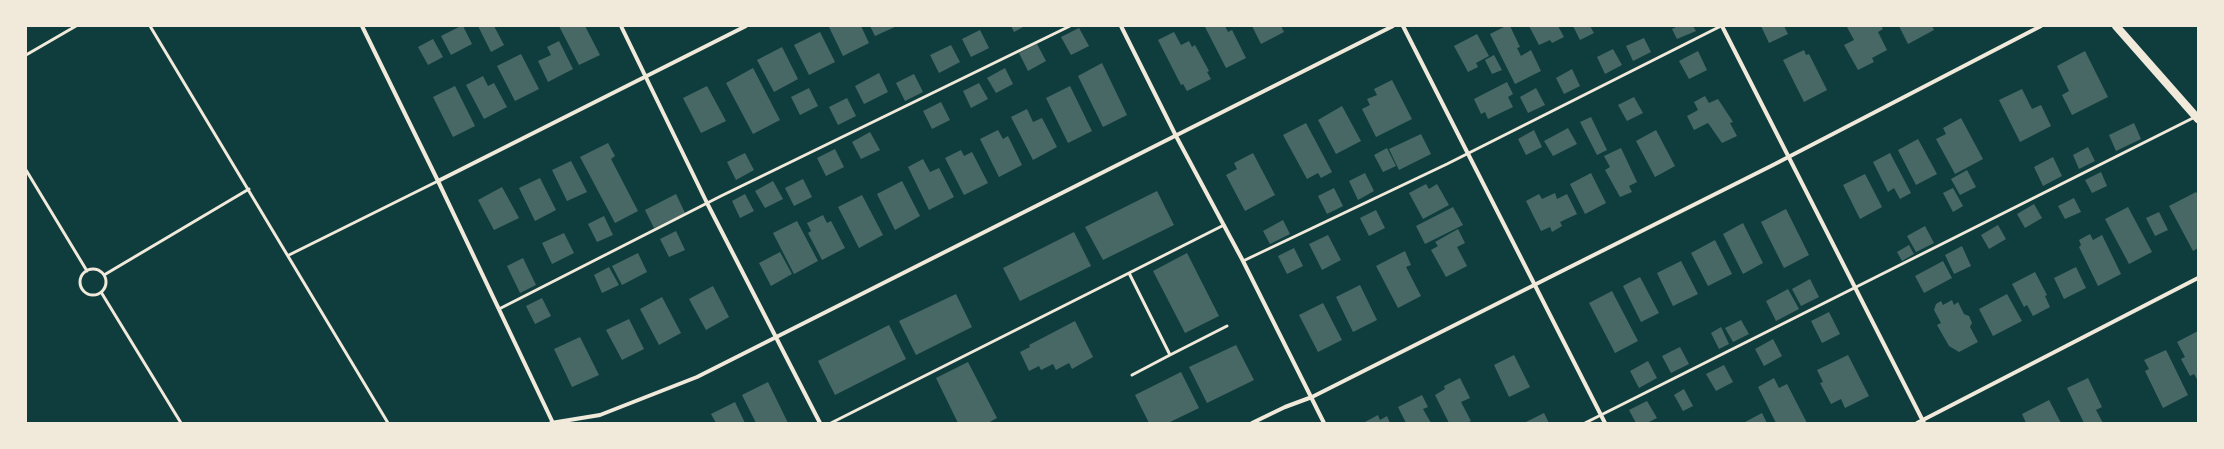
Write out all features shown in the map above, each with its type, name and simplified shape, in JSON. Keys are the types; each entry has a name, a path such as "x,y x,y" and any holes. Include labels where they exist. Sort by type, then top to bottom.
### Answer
{"main road":[{"path":"2116,26 2197,118"}],"street":[{"path":"362,26 438,181 552,423 600,415 676,387 1393,26"},
{"path":"621,26 707,203 820,423"},
{"path":"438,181 746,26"},
{"path":"1121,26 1176,136 1243,261 1324,423"},
{"path":"1403,26 1605,423"},
{"path":"1721,26 1923,421"},
{"path":"1252,423 1285,407 1312,397 1788,157 2041,26"},
{"path":"1917,423 2198,278"}],"lane":[{"path":"26,55 76,26"},
{"path":"150,26 388,423"},
{"path":"499,309 707,203 1070,26"},
{"path":"1243,261 1467,153 1721,26"},
{"path":"1585,423 1841,294 1856,289 2197,118"},
{"path":"26,170 87,270"},
{"path":"288,255 438,181"},
{"path":"104,275 249,189"},
{"path":"831,423 1224,225"},
{"path":"96,269 104,275 106,285 101,292 93,295 82,289 81,280 87,270 96,269"},
{"path":"1129,273 1170,355"},
{"path":"101,292 181,423"},
{"path":"1132,375 1227,326"}],"building":[{"path":"463,26 472,44 451,55 441,36"},
{"path":"478,26 494,26 504,45 491,52"},
{"path":"559,26 585,26 600,55 579,65"},
{"path":"861,26 869,43 843,56 829,27"},
{"path":"870,26 897,26 875,36"},
{"path":"1011,26 1025,26 1014,32"},
{"path":"1225,26 1228,32 1232,30 1246,58 1226,68 1205,27"},
{"path":"1252,26 1281,26 1284,32 1261,44"},
{"path":"1506,26 1510,26 1520,47 1517,48 1521,56 1531,50 1541,71 1515,84 1490,34"},
{"path":"1529,26 1558,26 1564,37 1552,43 1550,40 1539,45"},
{"path":"1573,26 1590,26 1594,33 1580,40"},
{"path":"1678,26 1693,26 1696,31 1677,39 1672,29"},
{"path":"1761,26 1784,26 1788,34 1769,43"},
{"path":"1881,26 1883,29 1878,32 1887,50 1872,58 1874,62 1858,70 1844,45 1854,40 1847,27"},
{"path":"1899,26 1932,26 1934,30 1908,44"},
{"path":"1079,28 1089,46 1071,55 1061,37"},
{"path":"980,30 989,48 971,57 962,39"},
{"path":"820,32 835,62 809,75 794,45"},
{"path":"1174,32 1181,45 1189,41 1192,47 1195,45 1209,71 1207,72 1211,79 1187,91 1183,84 1181,85 1158,40"},
{"path":"1477,34 1489,56 1476,63 1478,67 1468,72 1454,46"},
{"path":"1644,38 1651,52 1633,61 1626,46"},
{"path":"433,39 443,57 428,65 418,47"},
{"path":"559,41 573,69 548,82 538,61 551,55 547,47"},
{"path":"1037,44 1046,61 1028,71 1019,53"},
{"path":"951,45 960,62 939,73 930,55"},
{"path":"782,47 798,79 774,92 757,60"},
{"path":"1613,49 1622,65 1605,74 1597,57"},
{"path":"1804,50 1806,55 1809,54 1827,90 1804,102 1783,60"},
{"path":"1698,51 1707,70 1689,79 1679,61"},
{"path":"2085,51 2108,97 2072,115 2062,95 2069,91 2057,66"},
{"path":"521,54 539,89 515,101 497,66"},
{"path":"1494,55 1502,70 1492,74 1485,60"},
{"path":"1102,63 1127,115 1103,127 1078,76"},
{"path":"753,68 780,120 753,134 726,83"},
{"path":"1005,68 1013,84 996,93 987,78"},
{"path":"1572,69 1580,86 1564,94 1556,78"},
{"path":"879,73 888,92 864,104 855,86"},
{"path":"914,74 923,92 905,101 896,83"},
{"path":"483,76 488,86 494,83 507,107 484,119 466,85"},
{"path":"1392,80 1412,119 1376,137 1362,109 1370,105 1367,99 1377,95 1374,89"},
{"path":"1507,82 1513,94 1508,97 1513,107 1488,119 1485,112 1481,114 1474,99"},
{"path":"979,83 988,99 971,108 963,91"},
{"path":"455,86 475,126 453,137 433,97"},
{"path":"707,86 726,121 701,133 683,98"},
{"path":"1070,86 1092,131 1068,143 1046,98"},
{"path":"809,88 818,106 800,115 791,97"},
{"path":"1536,88 1545,105 1528,113 1520,97"},
{"path":"2022,89 2032,109 2041,105 2051,126 2020,142 1999,100"},
{"path":"1705,96 1709,103 1718,99 1733,122 1730,123 1737,136 1722,143 1708,123 1694,130 1687,116 1698,110 1694,102"},
{"path":"1634,97 1643,113 1627,121 1618,105"},
{"path":"847,98 856,116 838,125 829,107"},
{"path":"941,102 950,120 932,129 923,111"},
{"path":"1342,106 1361,141 1336,154 1318,120"},
{"path":"1027,109 1033,122 1042,118 1057,147 1033,160 1011,117"},
{"path":"1591,117 1607,150 1597,155 1580,122"},
{"path":"1961,118 1983,159 1955,174 1936,139 1946,134 1943,128"},
{"path":"1306,123 1332,172 1321,178 1318,173 1307,179 1283,135"},
{"path":"2134,123 2141,139 2116,151 2109,135"},
{"path":"1568,128 1577,144 1553,156 1544,141"},
{"path":"998,130 1003,139 1008,136 1022,165 999,177 980,139"},
{"path":"1534,130 1542,147 1526,155 1518,139"},
{"path":"1656,130 1675,166 1655,177 1636,141"},
{"path":"870,132 880,150 861,159 852,142"},
{"path":"1421,134 1431,154 1399,170 1389,149"},
{"path":"1918,139 1937,174 1916,185 1898,150"},
{"path":"608,143 615,156 611,159 638,211 615,223 580,157"},
{"path":"2088,147 2095,161 2079,169 2073,155"},
{"path":"1387,148 1396,166 1383,172 1374,155"},
{"path":"1621,148 1637,182 1629,186 1632,192 1620,197 1605,170 1610,167 1604,156"},
{"path":"835,149 844,167 826,176 817,158"},
{"path":"961,150 964,156 972,152 988,183 964,195 945,158"},
{"path":"745,153 754,170 736,180 727,162"},
{"path":"1253,153 1275,195 1245,211 1226,175 1237,169 1234,163"},
{"path":"1890,153 1911,193 1900,199 1894,188 1888,192 1873,162"},
{"path":"2053,157 2062,176 2043,186 2034,167"},
{"path":"923,159 930,172 939,168 954,197 929,210 908,167"},
{"path":"571,161 587,192 567,201 552,170"},
{"path":"1967,170 1976,187 1960,195 1951,179"},
{"path":"2101,172 2107,186 2092,193 2085,180"},
{"path":"1365,173 1374,191 1358,200 1349,181"},
{"path":"1591,173 1606,203 1585,214 1570,184"},
{"path":"1865,174 1882,207 1860,219 1843,185"},
{"path":"540,178 556,210 535,221 519,188"},
{"path":"803,179 812,197 794,206 785,188"},
{"path":"773,181 783,199 765,208 755,191"},
{"path":"902,181 920,216 895,230 877,194"},
{"path":"1426,184 1429,189 1437,184 1449,205 1423,219 1409,193"},
{"path":"502,187 519,218 494,230 478,200"},
{"path":"1334,188 1343,206 1327,214 1318,196"},
{"path":"1953,188 1963,206 1953,212 1943,193"},
{"path":"1157,191 1174,225 1103,260 1085,227"},
{"path":"2196,192 2198,195 2198,248 2193,251 2169,206"},
{"path":"1555,193 1557,199 1567,194 1577,214 1560,222 1562,226 1552,232 1550,227 1541,231 1526,201 1539,194 1542,199"},
{"path":"676,194 685,213 654,228 645,210"},
{"path":"745,194 754,211 740,218 732,201"},
{"path":"862,195 883,235 859,248 838,207"},
{"path":"2074,198 2081,212 2065,219 2058,206"},
{"path":"2034,204 2042,218 2025,228 2017,214"},
{"path":"1453,207 1463,225 1425,244 1416,226"},
{"path":"2128,207 2152,252 2129,264 2105,219"},
{"path":"1786,209 1809,255 1784,268 1761,222"},
{"path":"1376,210 1385,228 1369,236 1360,218"},
{"path":"2159,212 2168,230 2155,236 2146,218"},
{"path":"823,215 827,223 831,221 845,248 822,260 808,233 811,231 807,223"},
{"path":"604,216 613,235 597,242 588,224"},
{"path":"1283,220 1290,234 1270,244 1263,231"},
{"path":"797,221 818,261 794,274 773,233"},
{"path":"1743,223 1763,263 1743,274 1723,234"},
{"path":"1998,225 2006,239 1989,249 1981,235"},
{"path":"1925,226 1934,243 1916,252 1907,236"},
{"path":"1458,229 1465,243 1457,247 1467,266 1446,277 1431,250 1438,246 1435,242"},
{"path":"676,231 685,250 669,257 660,239"},
{"path":"1074,232 1091,266 1020,301 1003,268"},
{"path":"564,233 574,253 552,264 542,243"},
{"path":"2090,234 2093,240 2102,235 2121,274 2098,286 2079,247 2081,245 2079,240"},
{"path":"1328,235 1341,260 1322,270 1309,244"},
{"path":"1715,240 1732,274 1708,286 1691,253"},
{"path":"1909,245 1914,254 1902,261 1897,252"},
{"path":"1962,246 1971,266 1954,274 1945,255"},
{"path":"1294,248 1303,266 1287,274 1278,256"},
{"path":"1405,251 1411,265 1406,267 1421,296 1398,308 1376,266"},
{"path":"780,252 792,274 771,286 759,263"},
{"path":"638,253 647,272 622,285 612,266"},
{"path":"1187,253 1219,316 1185,333 1153,271"},
{"path":"523,258 536,285 520,293 507,266"},
{"path":"1681,261 1698,294 1673,306 1657,273"},
{"path":"1943,261 1952,278 1924,293 1915,276"},
{"path":"609,267 619,285 602,293 594,275"},
{"path":"2076,267 2086,288 2064,299 2054,278"},
{"path":"2035,272 2047,295 2045,296 2050,307 2033,316 2027,305 2024,307 2012,284"},
{"path":"1640,277 1659,313 1641,322 1623,286"},
{"path":"1810,279 1819,297 1801,306 1792,289"},
{"path":"1360,285 1377,320 1353,332 1336,297"},
{"path":"713,286 729,317 706,330 689,299"},
{"path":"1788,289 1799,309 1776,321 1766,301"},
{"path":"1612,291 1638,341 1615,353 1589,303"},
{"path":"956,294 972,327 916,355 899,321"},
{"path":"2007,294 2022,321 1993,336 1979,309"},
{"path":"662,297 681,333 659,345 640,309"},
{"path":"542,298 551,316 535,324 526,306"},
{"path":"1952,300 1954,305 1958,302 1964,314 1969,316 1972,323 1970,327 1978,342 1959,352 1949,346 1937,325 1941,323 1934,310 1936,304 1941,301 1943,305"},
{"path":"1323,303 1342,340 1318,352 1299,315"},
{"path":"1829,312 1840,334 1822,343 1811,321"},
{"path":"629,319 644,349 622,360 606,330"},
{"path":"1741,320 1749,334 1733,342 1725,328"},
{"path":"1075,321 1093,357 1072,369 1069,363 1056,370 1053,364 1041,370 1039,366 1029,371 1020,352 1030,347 1029,345"},
{"path":"889,325 906,359 835,395 818,361"},
{"path":"1721,327 1729,344 1719,349 1711,333"},
{"path":"2198,331 2198,381 2194,374 2190,376 2181,359 2185,357 2177,342"},
{"path":"580,337 599,375 572,387 554,349"},
{"path":"1773,339 1782,356 1764,366 1755,349"},
{"path":"1236,345 1254,380 1207,403 1189,367"},
{"path":"1680,347 1689,364 1671,373 1662,356"},
{"path":"2166,350 2188,395 2163,408 2145,371 2149,369 2144,360"},
{"path":"1514,355 1530,387 1509,397 1494,365"},
{"path":"1848,355 1869,396 1845,408 1841,399 1831,404 1820,383 1823,382 1817,370"},
{"path":"1648,361 1657,378 1639,388 1630,371"},
{"path":"968,362 997,418 988,423 958,423 936,378"},
{"path":"1724,365 1733,382 1716,391 1706,374"},
{"path":"1181,372 1199,408 1168,423 1149,423 1135,395"},
{"path":"1460,378 1470,398 1461,402 1471,421 1467,423 1449,423 1435,395 1445,389 1444,386"},
{"path":"1774,378 1779,388 1787,384 1807,423 1776,423 1758,387"},
{"path":"2088,378 2102,407 2096,410 2103,423 2084,423 2067,388"},
{"path":"768,382 788,423 756,423 742,395"},
{"path":"1684,389 1693,406 1683,411 1674,395"},
{"path":"1422,395 1428,407 1423,409 1431,423 1406,423 1398,407"},
{"path":"2049,400 2061,423 2026,423 2022,414"},
{"path":"1647,401 1657,418 1647,423 1636,423 1629,410"},
{"path":"735,402 745,423 716,423 711,414"},
{"path":"1544,413 1549,423 1524,423"},
{"path":"1762,413 1767,423 1745,422"},
{"path":"1378,415 1380,420 1387,416 1390,423 1363,423"}]}
